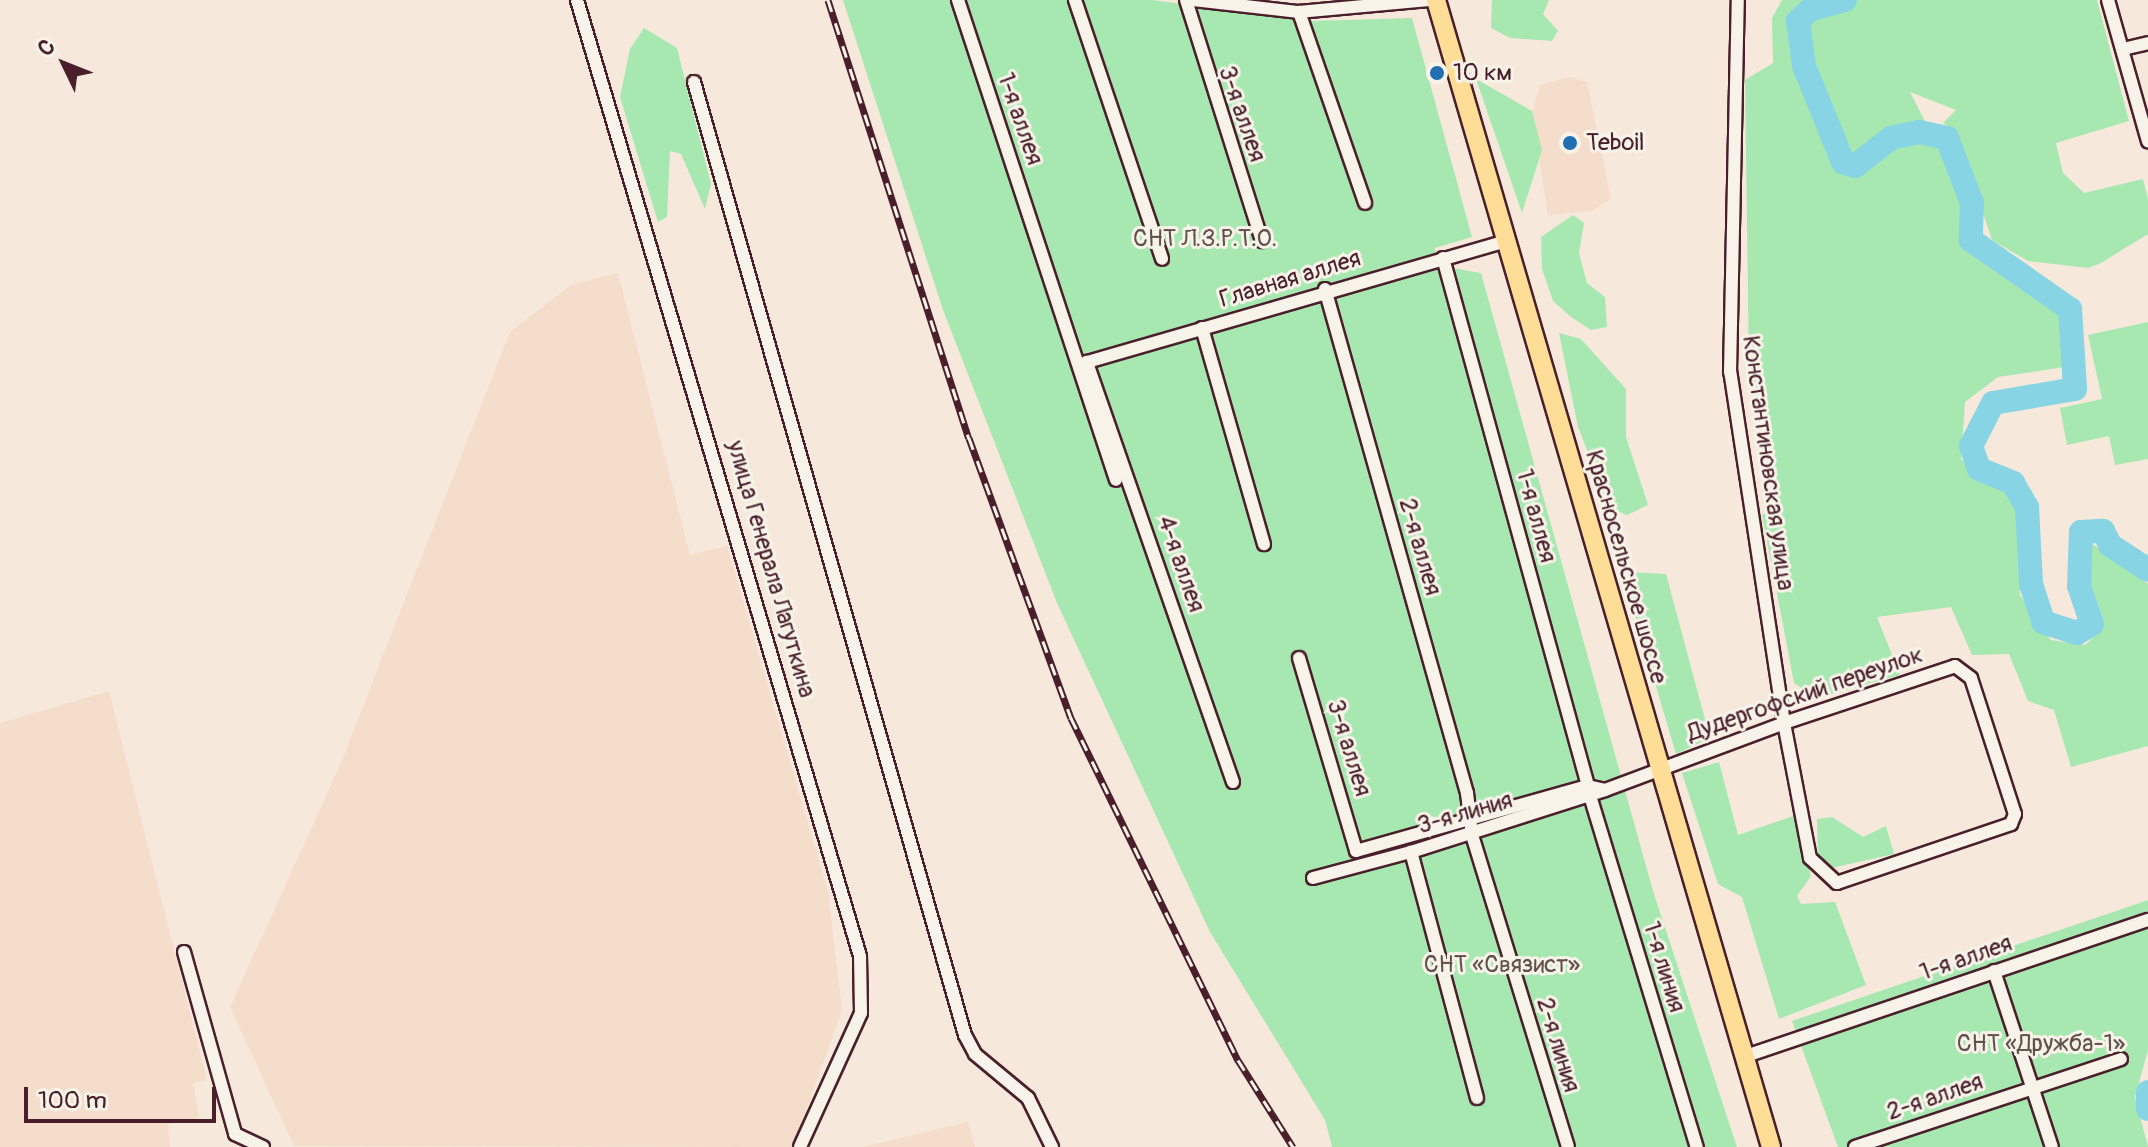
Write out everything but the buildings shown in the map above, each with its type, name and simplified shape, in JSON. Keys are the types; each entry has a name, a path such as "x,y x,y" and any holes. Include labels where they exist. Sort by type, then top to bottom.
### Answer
{"highway":[{"name":"Красносельское шоссе","path":"1436,0 1771,1147"}],"street":[{"name":"улица Генерала Лагуткина","path":"577,0 860,956 861,1013 800,1147"},
{"name":"1-я аллея","path":"958,0 1116,480"},
{"path":"1075,0 1162,259"},
{"name":"3-я аллея","path":"1186,0 1262,241"},
{"path":"1193,0 1299,12 1428,0"},
{"name":"Константиновская улица","path":"1738,0 1729,357 1784,723 1810,858 1822,877"},
{"path":"2108,0 2148,141"},
{"path":"1299,12 1365,203"},
{"path":"2123,49 2148,43"},
{"path":"694,82 965,1035 981,1060 1028,1098 1052,1147"},
{"name":"Главная аллея","path":"1087,362 1325,289 1506,241"},
{"name":"1-я аллея","path":"1443,258 1589,792"},
{"name":"2-я аллея","path":"1325,289 1471,817"},
{"path":"1202,328 1264,544"},
{"name":"4-я аллея","path":"1087,362 1233,782"},
{"name":"3-я аллея","path":"1299,658 1356,851 1471,817"},
{"name":"Дудергофский переулок","path":"1589,792 1605,790 1659,767 1784,723 1965,668 2015,814 2011,824 1837,883 1822,877"},
{"path":"1471,817 1589,792"},
{"name":"3-я линия","path":"1477,1098 1411,852 1472,835 1589,792"},
{"name":"1-я линия","path":"1589,792 1697,1147"},
{"name":"2-я линия","path":"1471,817 1472,835 1568,1147"},
{"path":"1313,878 1411,852"},
{"name":"1-я аллея","path":"1743,1057 2148,920"},
{"path":"184,952 235,1134 263,1147"},
{"path":"1994,971 2052,1147"},
{"name":"2-я аллея","path":"1855,1147 2121,1059"}],"shaded area":[{"name":"Teboil","path":"1571,77 1587,82 1611,199 1592,211 1548,215 1532,111 1540,85"},
{"path":"618,273 690,555 727,546 828,891 842,1010 793,1147 294,1146 230,1007 340,765 510,332 571,285"},
{"path":"109,691 207,1080 193,1083 199,1118 168,1124 170,1147 0,1147 0,723"},
{"path":"968,1122 975,1147 863,1147"}],"green space":[{"name":"СНТ Л.З.Р.Т.О.","path":"843,0 1152,0 1312,21 1412,18 1472,237 1435,248 1440,266 1481,273 1653,891 1737,1147 1332,1147 1325,1120 1210,932 1057,603 943,310"},
{"path":"1492,0 1549,0 1543,14 1558,31 1552,41 1510,38 1491,28"},
{"path":"1782,0 2097,0 2129,121 2056,143 2063,173 2084,193 2143,179 2148,199 2148,234 2101,263 2088,268 2028,261 1992,240 1956,132 1943,123 1956,110 1910,92 1960,190 1962,241 2054,299 2063,322 2065,367 1998,377 1965,402 1961,459 1980,481 2011,493 2021,510 2020,595 2051,640 2085,645 2102,629 2088,579 2091,543 2148,584 2148,746 2071,767 2054,710 2028,701 2009,654 1972,655 1951,607 1877,617 1900,675 1817,698 1794,683 1762,515 1775,507 1749,366 1745,80 1773,63 1772,18"},
{"path":"644,28 677,48 711,184 705,209 681,154 670,151 667,217 658,222 620,97 630,49"},
{"path":"1476,79 1532,111 1542,150 1522,213"},
{"path":"1573,215 1584,223 1579,253 1587,283 1605,297 1607,327 1591,330 1553,301 1542,269 1541,237"},
{"path":"2148,322 2148,459 2115,465 2109,436 2067,445 2060,408 2102,399 2088,335"},
{"path":"1559,333 1581,339 1626,389 1626,437 1648,505 1627,515 1610,508 1578,427"},
{"path":"1630,572 1666,574 1710,738 1676,754 1633,609"},
{"path":"1719,762 1738,835 1796,815 1811,876 1797,896 1801,904 1835,902 1866,985 1779,1019 1742,897 1718,884 1682,773"},
{"path":"1832,817 1863,837 1886,826 1894,854 1827,869 1818,853 1817,819"},
{"name":"СНТ «Дружба-1»","path":"2148,900 2148,1050 2135,1097 2148,1147 1838,1147 1792,1021"}],"waterway":[{"path":"1845,0 1811,9 1798,21 1804,66 1843,162 1855,166 1891,138 1919,132 1947,138 1972,203 1971,240 2070,309 2075,389 1993,403 1971,446 1979,469 2013,483 2027,507 2031,584 2043,622 2077,633 2092,624 2079,586 2081,532 2103,531 2110,545 2148,570"},
{"path":"2148,1092 2148,1109"}],"railway":[{"path":"828,0 969,438 1071,718 1238,1060 1293,1147"}],"place":[{"name":"10 км","path":"1437,73"},
{"name":"Teboil","path":"1570,143"}],"park label":[{"name":"СНТ «Связист»","path":"1502,965"}]}
